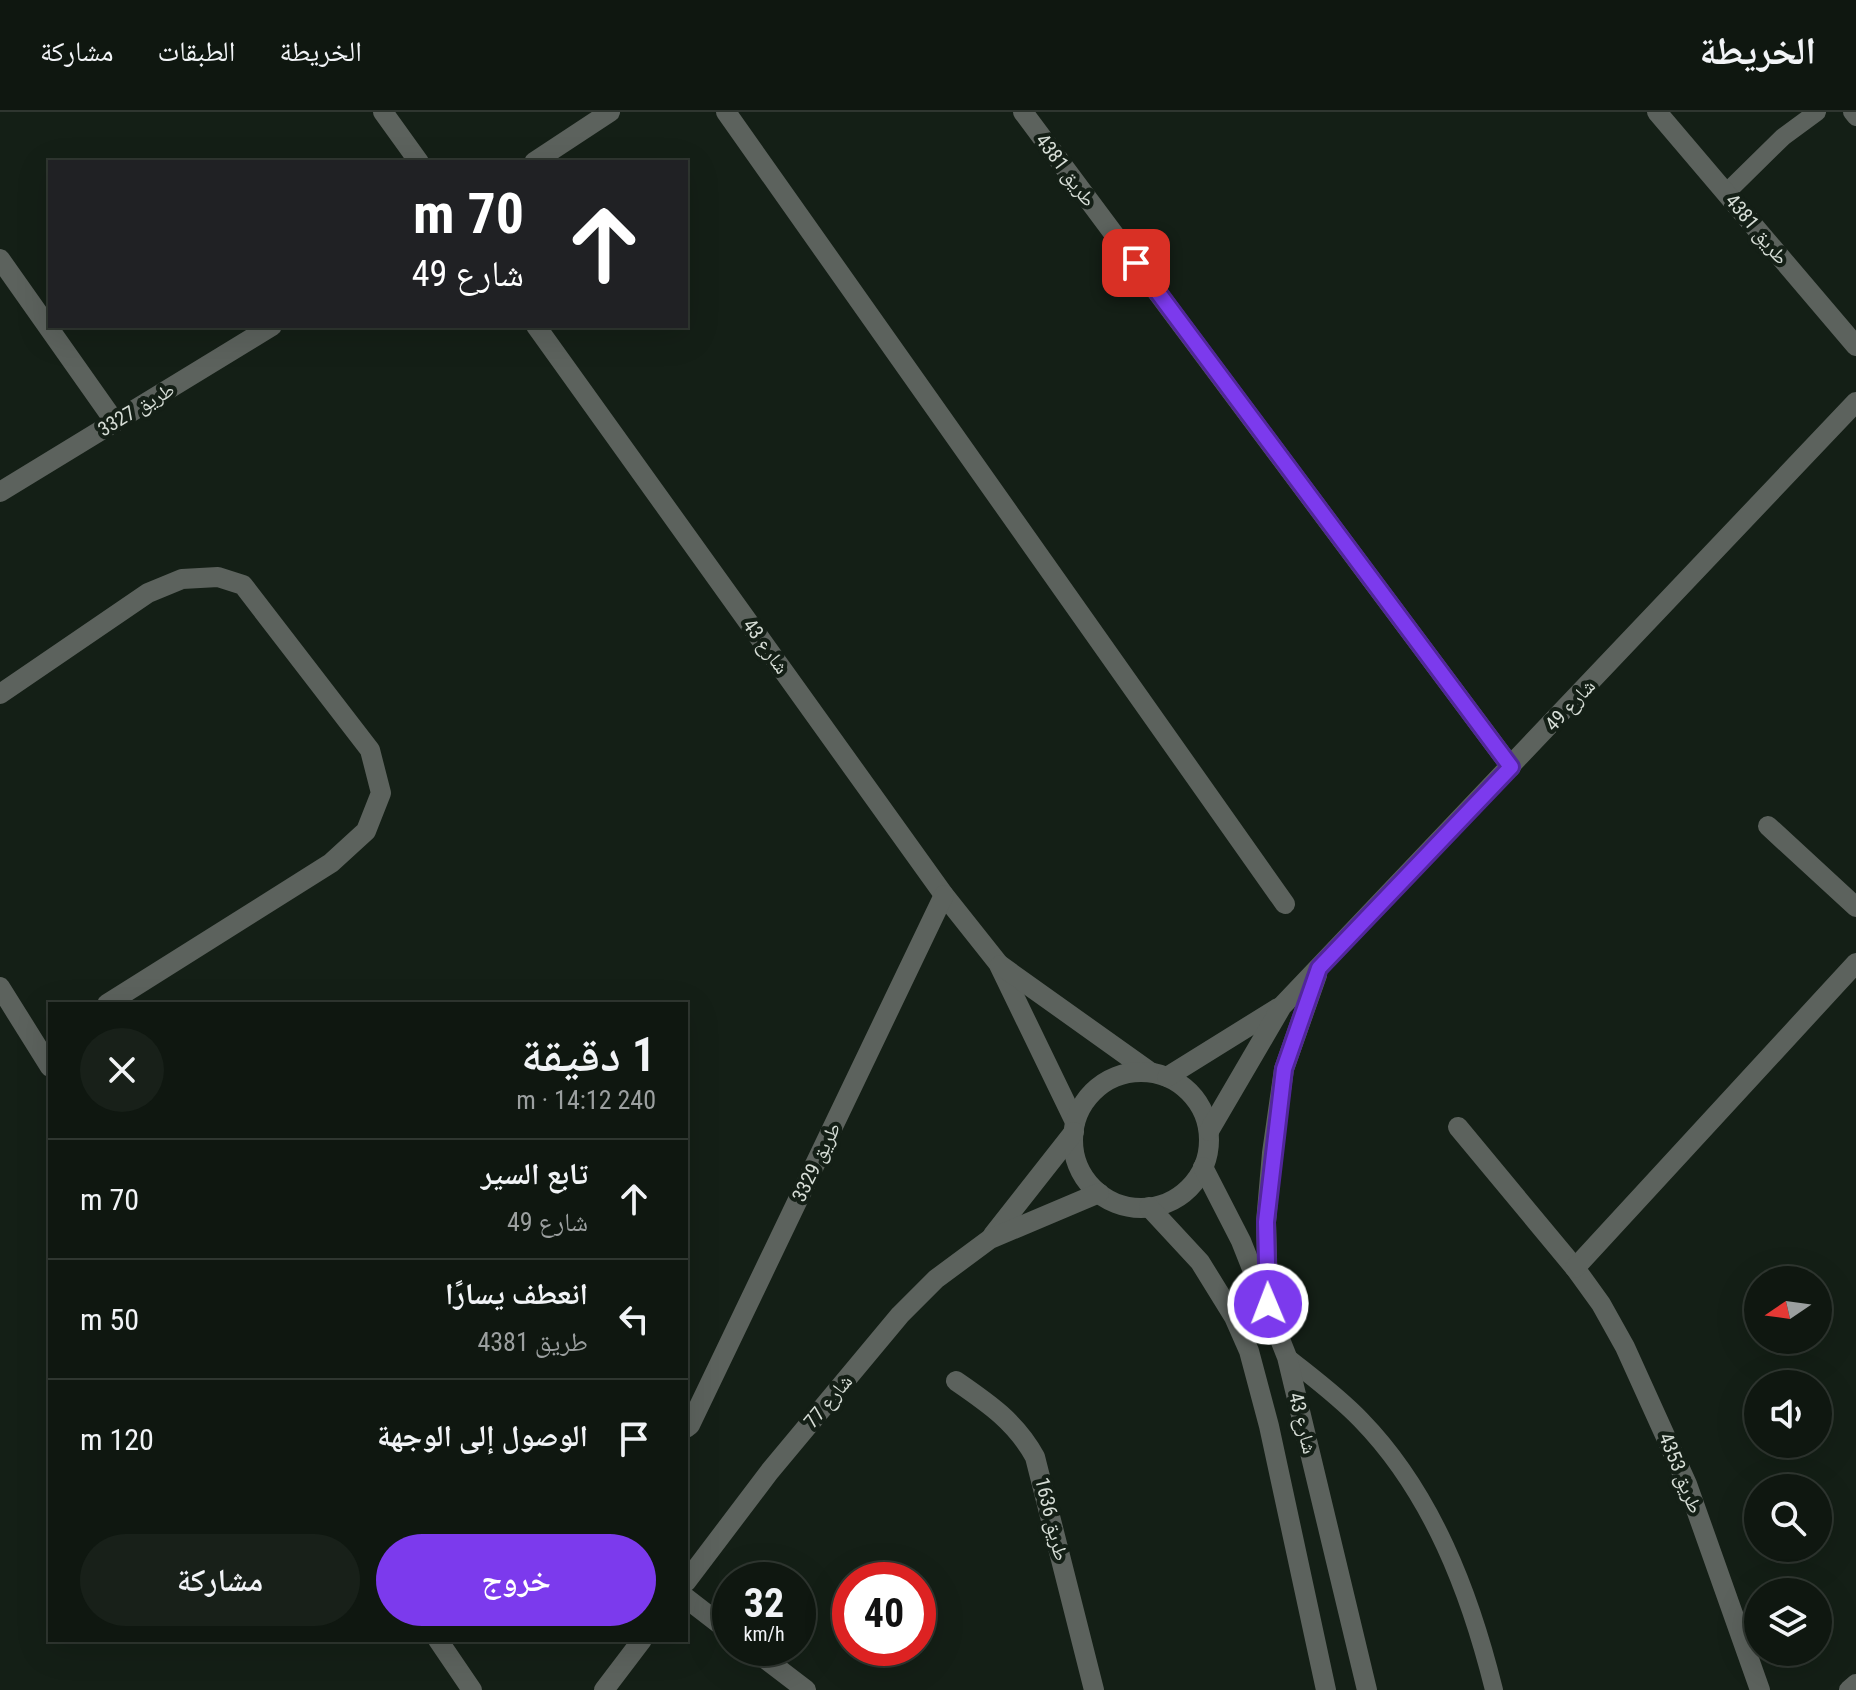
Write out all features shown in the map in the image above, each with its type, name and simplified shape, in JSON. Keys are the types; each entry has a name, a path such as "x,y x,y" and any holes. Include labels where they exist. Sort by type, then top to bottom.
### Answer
{"street":[{"path":"383,112 418,160"},
{"path":"537,160 610,112"},
{"path":"726,112 1285,904"},
{"name":"طريق 4381","path":"1023,112 1511,767"},
{"name":"طريق 4381","path":"1657,112 1856,346"},
{"path":"0,259 48,327"},
{"path":"49,328 115,422"},
{"name":"طريق 3327","path":"0,492 269,328"},
{"name":"شارع 43","path":"537,328 944,895 998,963 1075,1127"},
{"name":"شارع 49","path":"1209,1131 1282,1006 1856,402"},
{"path":"0,694 148,593 182,579 218,577 243,585 370,750 381,793 366,831 331,863 110,1002"},
{"path":"1768,826 1856,907"},
{"name":"طريق 3329","path":"688,1425 944,895"},
{"name":"شارع 43","path":"998,963 1159,1074"},
{"path":"1575,1268 1856,963"},
{"path":"1268,1304 1266,1222 1284,1069 1319,968"},
{"path":"0,987 44,1044"},
{"name":"شارع 49","path":"1159,1074 1282,1006"},
{"path":"1131,1072 1159,1074 1183,1085 1195,1098 1204,1113 1209,1131 1208,1149 1203,1167 1191,1187 1171,1201 1149,1207 1131,1207 1099,1193 1086,1179 1077,1163 1075,1127 1083,1104 1104,1083 1131,1072"},
{"name":"شارع 77","path":"990,1239 1075,1127"},
{"name":"طريق 4353","path":"1458,1127 1575,1268 1607,1314 1668,1437 1760,1690"},
{"name":"شارع 43","path":"1203,1167 1241,1241 1287,1357 1367,1690"},
{"name":"شارع 77","path":"688,1579 770,1471 900,1315 936,1279 990,1239 1099,1193"},
{"name":"شارع 43","path":"1149,1207 1200,1262 1234,1317 1249,1351 1269,1426 1326,1690"},
{"name":"طريق 1636","path":"956,1381 1011,1421 1035,1457 1094,1690"},
{"path":"688,1600 712,1618"},
{"path":"439,1642 472,1690"},
{"path":"604,1690 640,1642"},
{"path":"775,1666 806,1690"},
{"path":"1849,1690 1856,1684"}],"lane":[{"path":"1726,193 1783,137 1817,112"},
{"path":"1852,112 1856,117"},
{"path":"1287,1357 1363,1421 1421,1501 1467,1597 1494,1690"}],"route":[{"path":"1136,263 1511,767 1319,968 1284,1069 1266,1222 1268,1304"}]}
